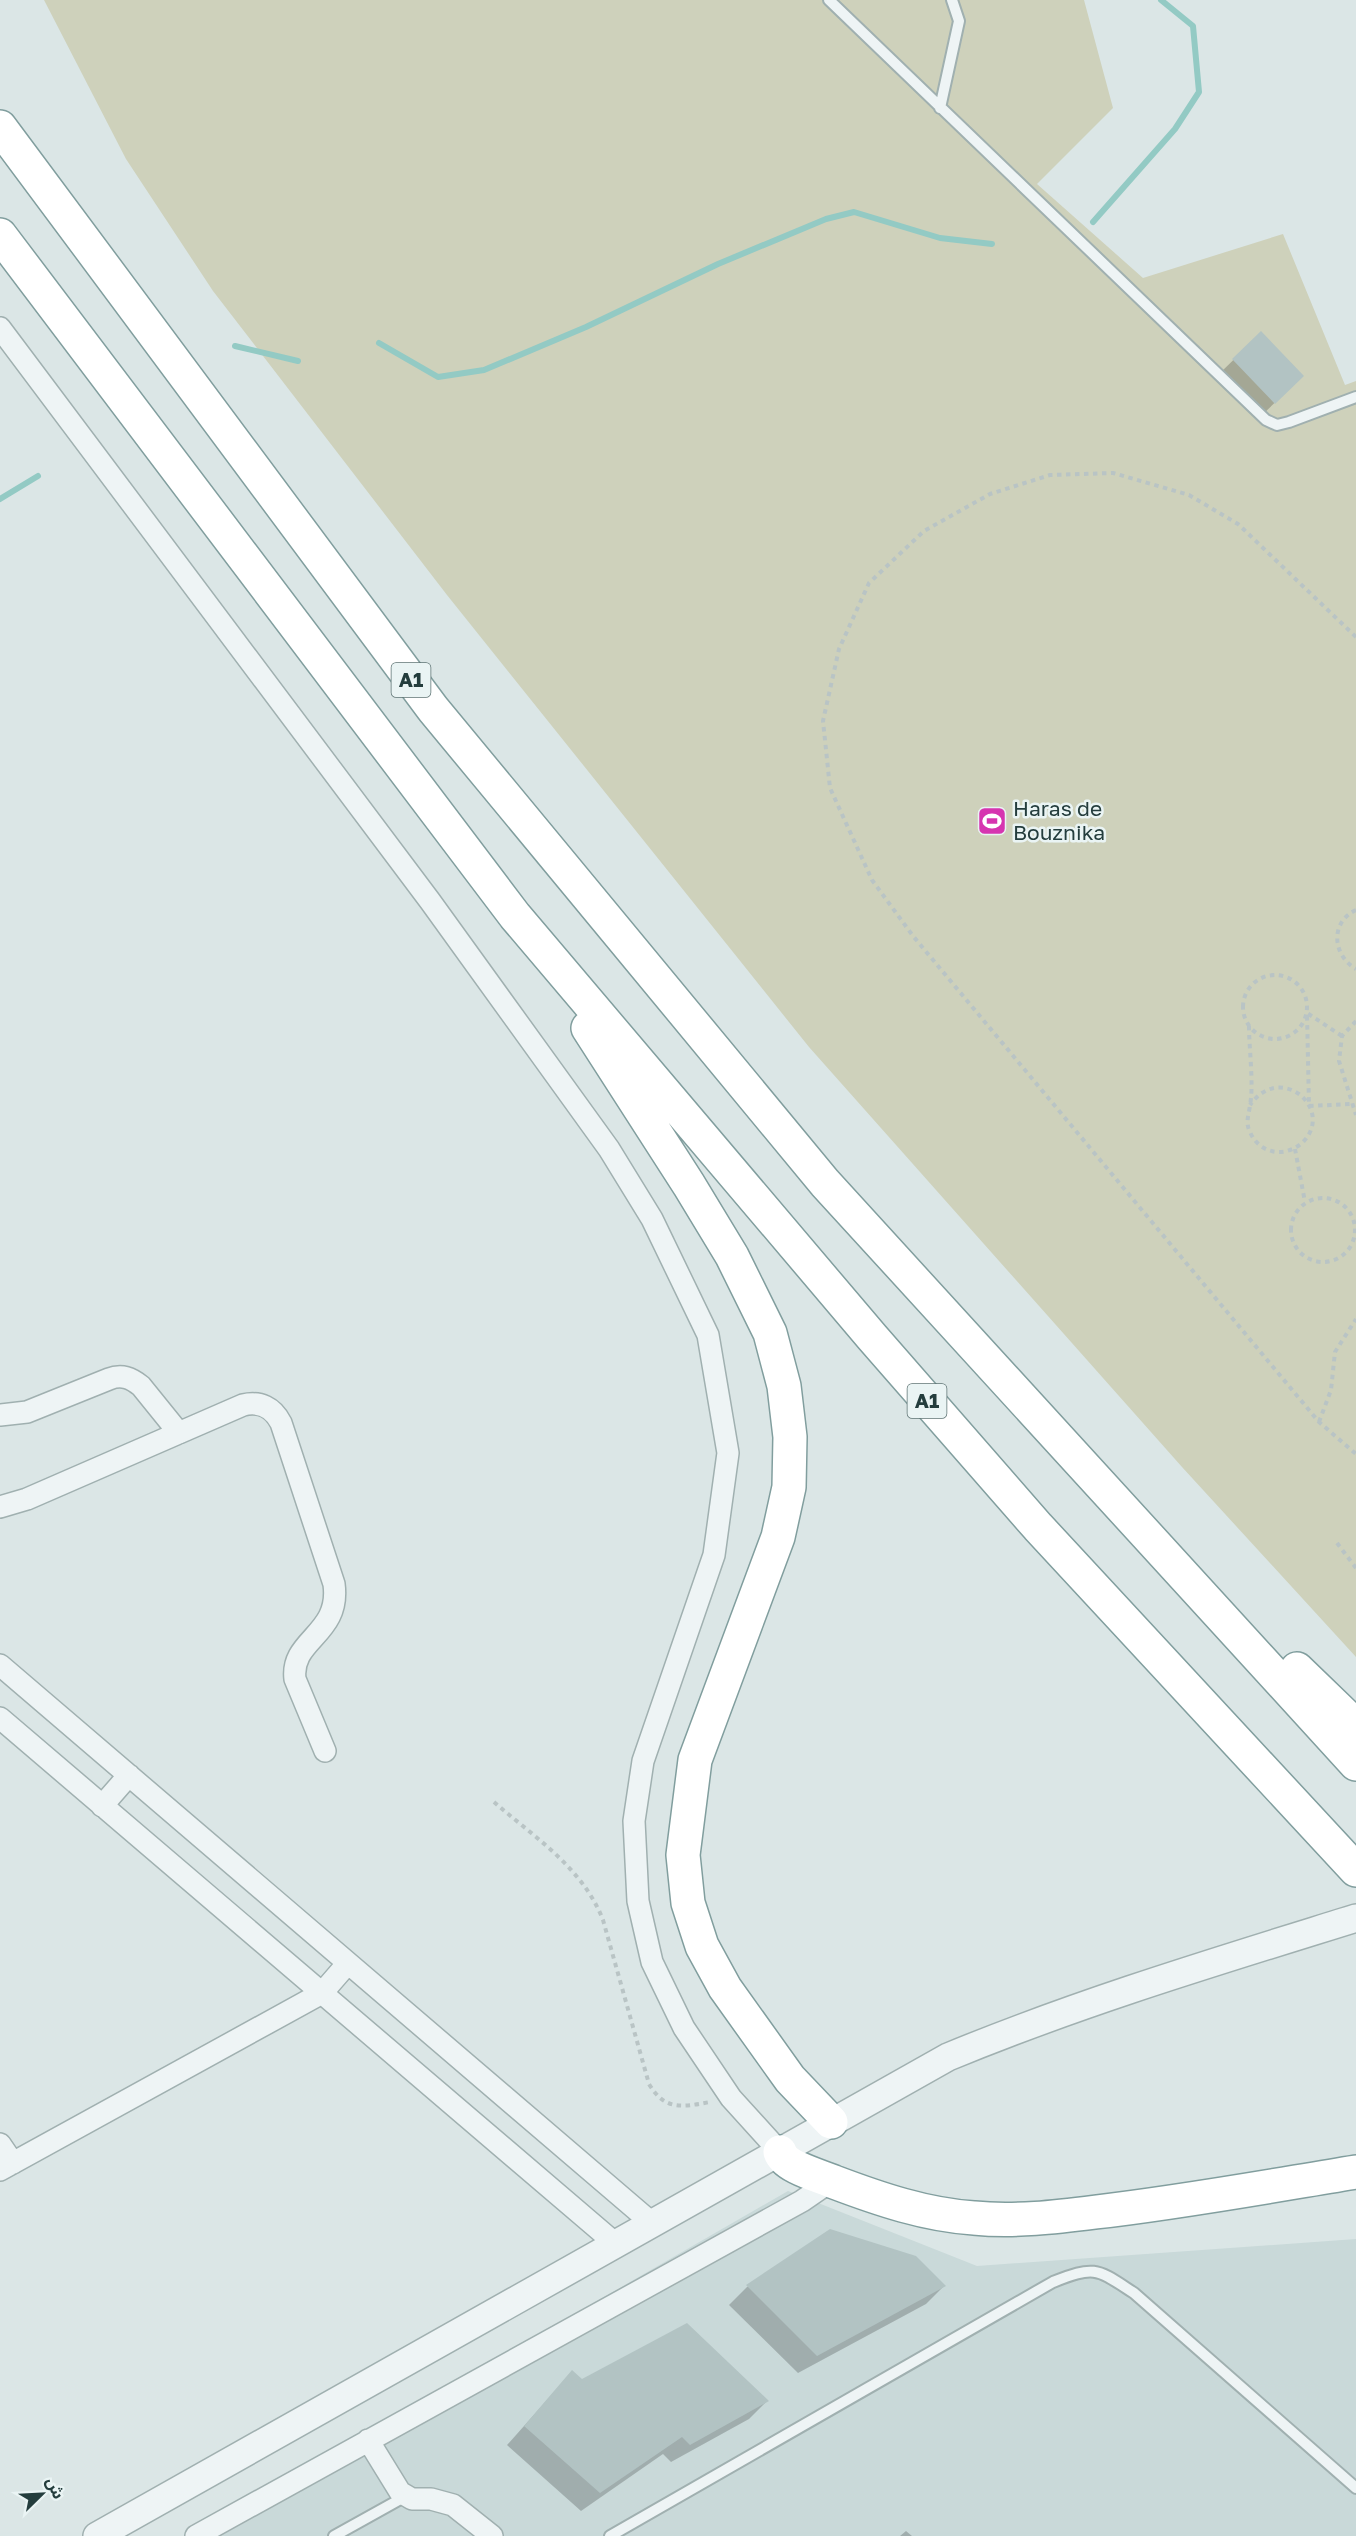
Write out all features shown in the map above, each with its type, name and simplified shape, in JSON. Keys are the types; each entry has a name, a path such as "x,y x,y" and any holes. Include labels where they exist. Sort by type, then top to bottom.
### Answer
{"highway":[{"name":"A1","path":"0,128 433,709 825,1183 1356,1764"},
{"name":"A1","path":"0,235 515,916 872,1337 1030,1519 1356,1870"},
{"path":"515,916 689,1185 732,1256 770,1333 784,1386 790,1437 789,1487 778,1537 695,1760 683,1855 688,1903 698,1935 725,1988 790,2079 831,2122"},
{"path":"1066,1449 1356,1726"},
{"path":"780,2152 785,2160 798,2167 869,2195 914,2208 974,2218 1039,2218 1132,2208 1356,2172"}],"street":[{"path":"0,328 430,901 609,1149 652,1219 708,1335 728,1453 714,1555 644,1761 634,1821 638,1901 652,1962 684,2028 731,2098 780,2152"},
{"path":"0,1415 27,1412 109,1379 121,1377 135,1381 141,1386 179,1432"},
{"path":"0,1507 34,1496 251,1403 267,1407 281,1422 335,1594 331,1616 299,1655 294,1671 295,1679 325,1751"},
{"path":"0,1665 653,2224"},
{"path":"0,1718 617,2245"},
{"path":"102,1806 129,1776"},
{"path":"97,2536 948,2057 1025,2025 1126,1990 1356,1918"},
{"path":"0,2144 7,2167 322,1993 348,1963"},
{"path":"196,2536 796,2204 831,2181"},
{"path":"368,2440 394,2484 406,2496 419,2500 442,2501 453,2505 492,2536"}],"lane":[{"path":"829,0 1266,420 1277,425 1289,422 1356,397"},
{"path":"940,108 959,21 952,0"},
{"path":"610,2536 1053,2282 1082,2270 1102,2272 1134,2293 1356,2488"},
{"path":"334,2536 406,2496"}],"path":[{"path":"1356,637 1238,524 1189,495 1113,473 1050,475 990,494 924,531 869,583 839,649 823,721 830,788 872,880 913,936 1320,1422 1356,1454"},
{"path":"1356,910 1345,917 1340,925 1337,942 1343,959 1356,969"},
{"path":"1249,1026 1250,1105 1247,1123 1249,1131 1260,1145 1276,1152 1295,1149 1303,1143 1312,1125 1310,1106 1307,1013 1305,993 1293,979 1275,974 1266,975 1251,985 1242,1001 1244,1018 1249,1026 1263,1037 1280,1039 1298,1030 1307,1013"},
{"path":"1307,1013 1342,1036"},
{"path":"1356,1021 1342,1036 1339,1061 1356,1115"},
{"path":"1250,1105 1263,1092 1280,1087 1297,1092 1310,1106 1351,1104"},
{"path":"1295,1149 1305,1202"},
{"path":"1323,1198 1332,1199 1341,1203 1354,1216 1355,1236 1346,1254 1328,1263 1311,1261 1297,1250 1290,1233 1293,1216 1305,1202 1323,1198"},
{"path":"1320,1422 1331,1390 1335,1352 1356,1319"},
{"path":"1337,1543 1356,1568"},
{"path":"494,1802 571,1869 592,1896 603,1920 649,2084 654,2092 661,2099 678,2106 731,2098"}],"shaded area":[{"path":"788,2191 977,2266 1356,2239 1356,2536 189,2536"}],"green space":[{"name":"Haras de Bouznika","path":"44,0 1084,0 1113,108 1037,184 1143,278 1283,234 1345,385 1356,381 1356,1657 1182,1467 809,1047 447,595 213,291 126,159"}],"building":[{"path":"1261,331 1304,376 1275,404 1232,359"},
{"path":"830,2229 916,2256 946,2286 817,2356 746,2285"},
{"path":"687,2323 769,2401 690,2445 682,2437 600,2493 524,2426 572,2370 582,2379"}],"waterway":[{"path":"1093,222 1175,129 1199,92 1193,26 1161,0"},
{"path":"379,343 438,377 484,370 586,327 718,264 826,219 854,212 940,238 992,244"},
{"path":"235,346 298,361"},
{"path":"0,499 38,476"}],"place":[{"name":"Haras de Bouznika","path":"992,821"}]}
